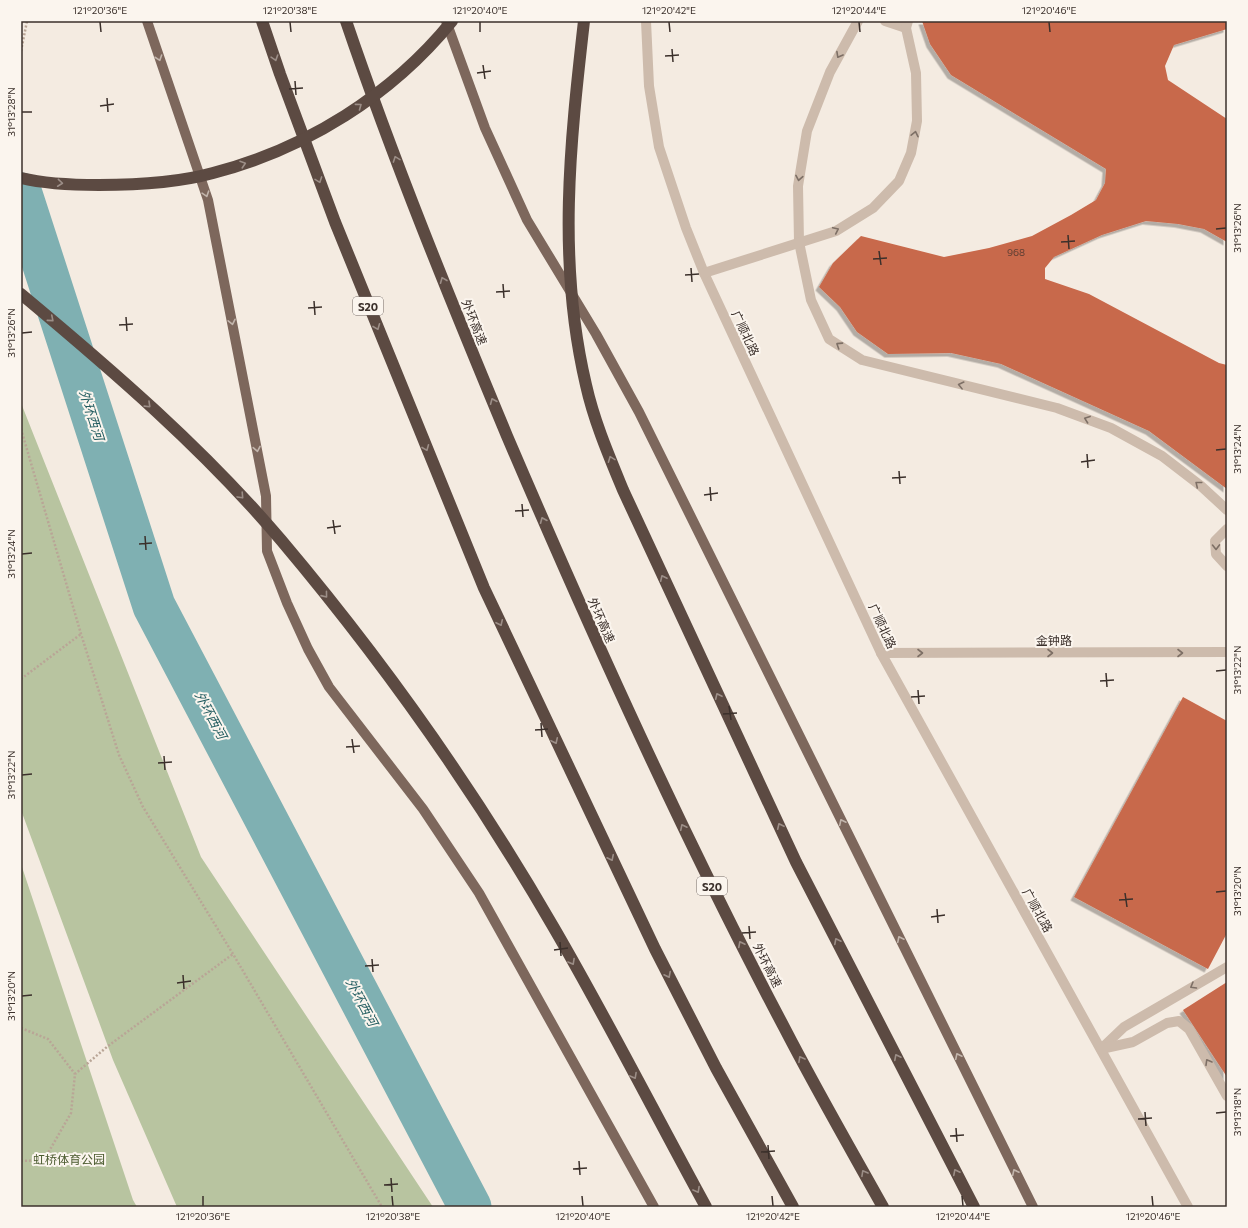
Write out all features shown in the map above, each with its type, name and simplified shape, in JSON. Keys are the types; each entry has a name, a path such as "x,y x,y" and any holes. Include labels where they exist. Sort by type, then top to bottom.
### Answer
{"highway":[{"name":"S20","path":"262,21 335,222 484,588 651,942 716,1068 793,1207"},
{"name":"外环高速","path":"346,21 406,187 455,310 558,556 664,789 722,907 786,1031 883,1207"},
{"path":"21,178 72,184 116,185 166,182 213,173 258,159 303,139 343,118 392,82 432,45 452,21"},
{"path":"584,21 571,130 568,189 568,251 577,342 586,386 599,427 623,490 796,862 974,1207"},
{"path":"21,294 153,408 213,466 280,539 353,629 426,726 491,825 554,927 706,1207"}],"main road":[{"path":"147,21 208,200 266,496 267,551 287,603 308,650 329,687 423,809 479,893 654,1207"},
{"path":"446,21 485,128 523,213 555,269 596,334 639,412 1033,1207"}],"street":[{"name":"广顺北路","path":"646,21 649,86 658,147 686,228 704,273 881,653 1188,1207"},
{"path":"858,21 830,72 808,130 798,186 800,242 811,300 829,339 862,360 1057,408 1111,428 1162,456 1201,486 1227,510"},
{"path":"704,273 836,231 873,208 899,181 911,152 917,121 916,73 907,24 885,21"},
{"path":"1227,529 1215,541 1216,554 1227,566"},
{"name":"金钟路","path":"881,653 1227,652"},
{"path":"1101,1049 1124,1027 1227,967"},
{"path":"1101,1049 1133,1042 1167,1023 1179,1022 1188,1029 1227,1096"}],"path":[{"path":"21,51 27,21"},
{"path":"21,429 81,634 119,755 143,807 233,954 382,1207"},
{"path":"21,679 81,634"},
{"path":"75,1074 108,1046 233,954"},
{"path":"21,1028 48,1038 75,1074 71,1113 44,1160 21,1161"}],"green space":[{"path":"21,403 201,857 433,1207 177,1207 113,1060 21,810"},
{"name":"虹桥体育公园","path":"21,864 133,1200 137,1207 21,1207"}],"building":[{"path":"922,21 1227,21 1227,29 1174,45 1165,66 1168,80 1227,119 1227,242 1204,229 1178,224 1146,221 1102,235 1054,257 1045,268 1045,279 1089,294 1219,363 1227,365 1227,489 1149,431 1001,364 951,353 888,354 857,332 840,307 819,287 833,263 861,236 944,257 989,248 1032,236 1071,215 1096,200 1105,183 1106,169 951,75 930,44"},
{"path":"1183,697 1227,721 1227,933 1208,969 1074,897"},
{"path":"1227,982 1227,1077 1183,1010"}],"waterway":[{"name":"外环西河","path":"21,194 154,606 470,1207"}]}
